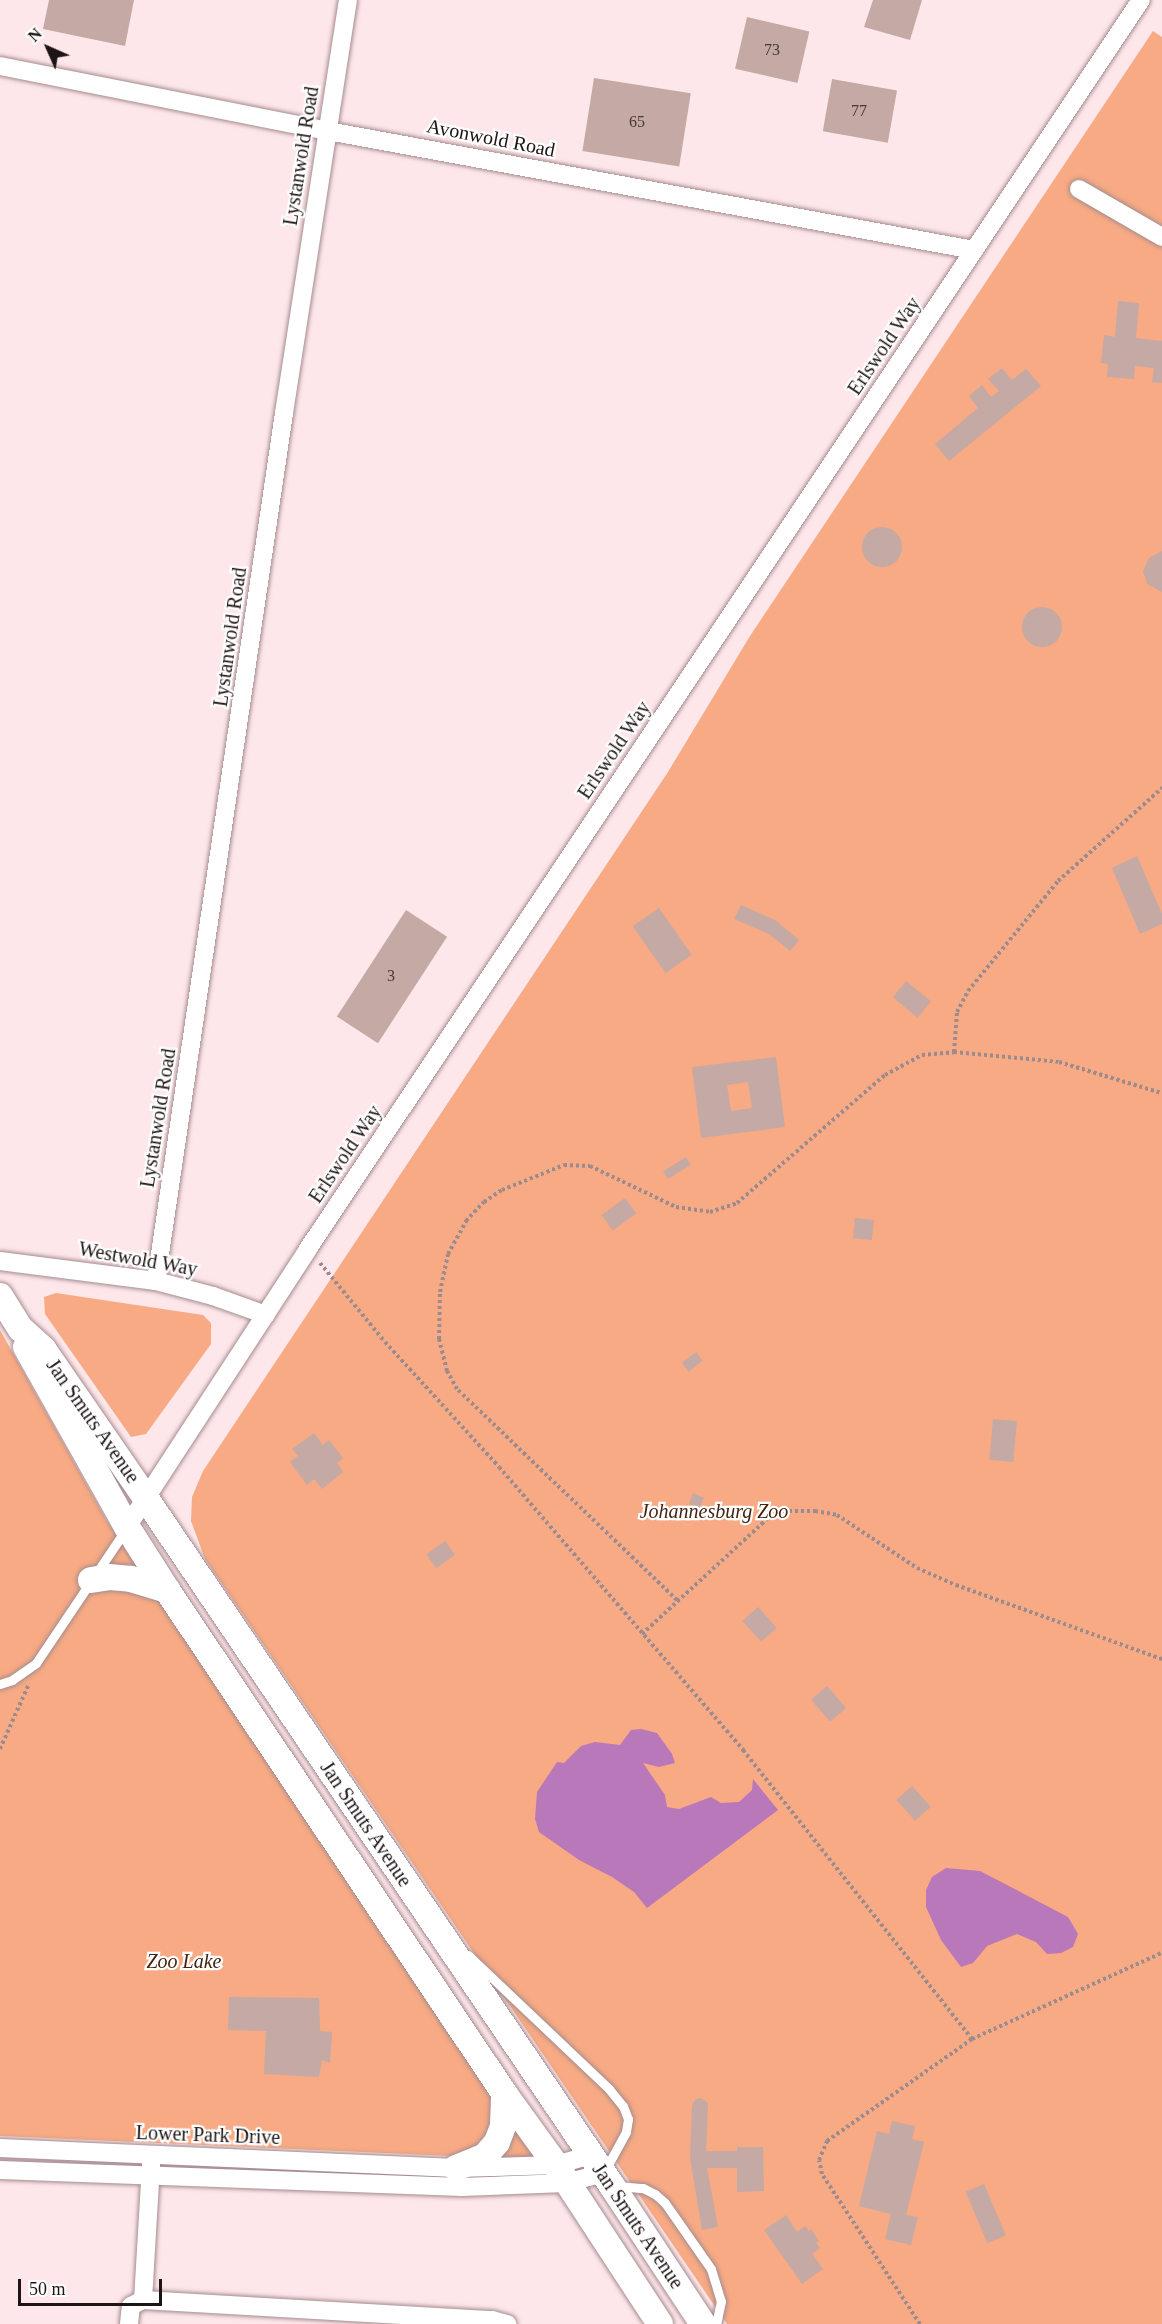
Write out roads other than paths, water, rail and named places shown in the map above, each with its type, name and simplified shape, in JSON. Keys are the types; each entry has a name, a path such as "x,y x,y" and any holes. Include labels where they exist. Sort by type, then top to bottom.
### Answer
{"main road":[{"name":"Jan Smuts Avenue","path":"0,1296 21,1329 43,1349 145,1497 602,2171 703,2324"},
{"name":"Jan Smuts Avenue","path":"21,1329 28,1354 127,1527 167,1590 660,2324"},
{"path":"91,1580 109,1577 131,1579 167,1590"},
{"path":"456,2168 485,2156 497,2142 503,2126 504,2093"}],"street":[{"name":"Lystanwold Road","path":"156,1281 348,0"},
{"name":"Erlswold Way","path":"127,1527 308,1249 1141,0"},
{"name":"Avonwold Road","path":"0,66 328,130 974,250"},
{"path":"1079,189 1162,237"},
{"name":"Westwold Way","path":"0,1261 156,1281 213,1296 266,1314"},
{"name":"Lower Park Drive","path":"0,2148 415,2165 561,2174"},
{"path":"143,2300 152,2155"},
{"path":"414,2186 415,2165"},
{"name":"Lower Park Drive","path":"0,2170 414,2186 602,2171"},
{"path":"129,2324 131,2306 138,2300 492,2320 507,2324"}],"lane":[{"path":"0,1684 12,1680 36,1663 127,1527"},
{"path":"432,1920 602,2083 623,2106 627,2119 626,2132 602,2171 655,2193 665,2204 711,2269 721,2301 716,2324"}],"park label":[{"name":"Johannesburg Zoo","path":"714,1511"},
{"name":"Zoo Lake","path":"184,1961"}]}
